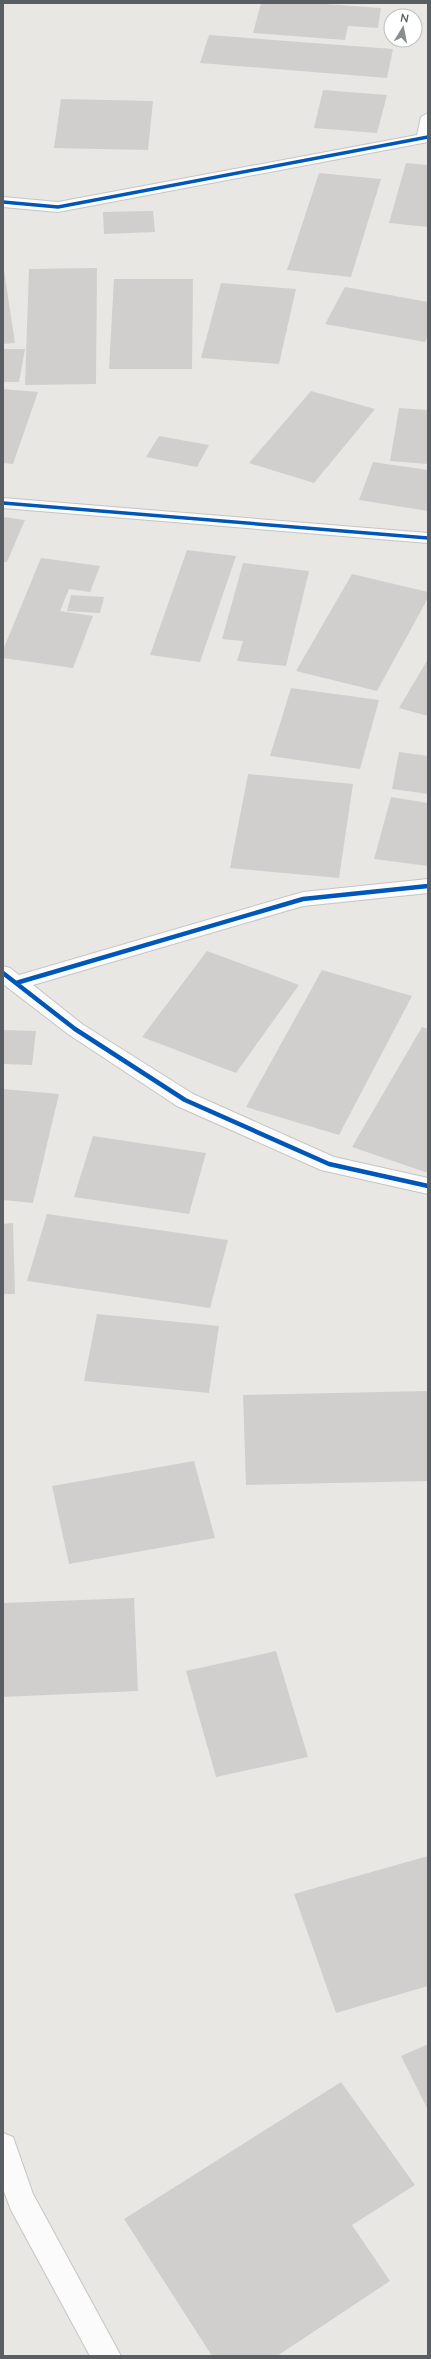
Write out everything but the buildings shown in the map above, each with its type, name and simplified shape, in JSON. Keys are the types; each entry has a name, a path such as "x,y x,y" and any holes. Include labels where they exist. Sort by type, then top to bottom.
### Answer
{"street":[{"path":"3,202 58,207 426,136 428,116"},
{"path":"3,503 428,538"},
{"path":"10,978 303,900 428,886"},
{"path":"10,978 75,1029 185,1100 329,1164 428,1186"},
{"path":"3,2147 21,2200 106,2356"}],"cycle path":[{"path":"3,202 58,207 428,137"},
{"path":"3,503 428,538"},
{"path":"16,983 303,899 428,886"},
{"path":"3,973 75,1029 185,1100 329,1164 428,1186"}]}
